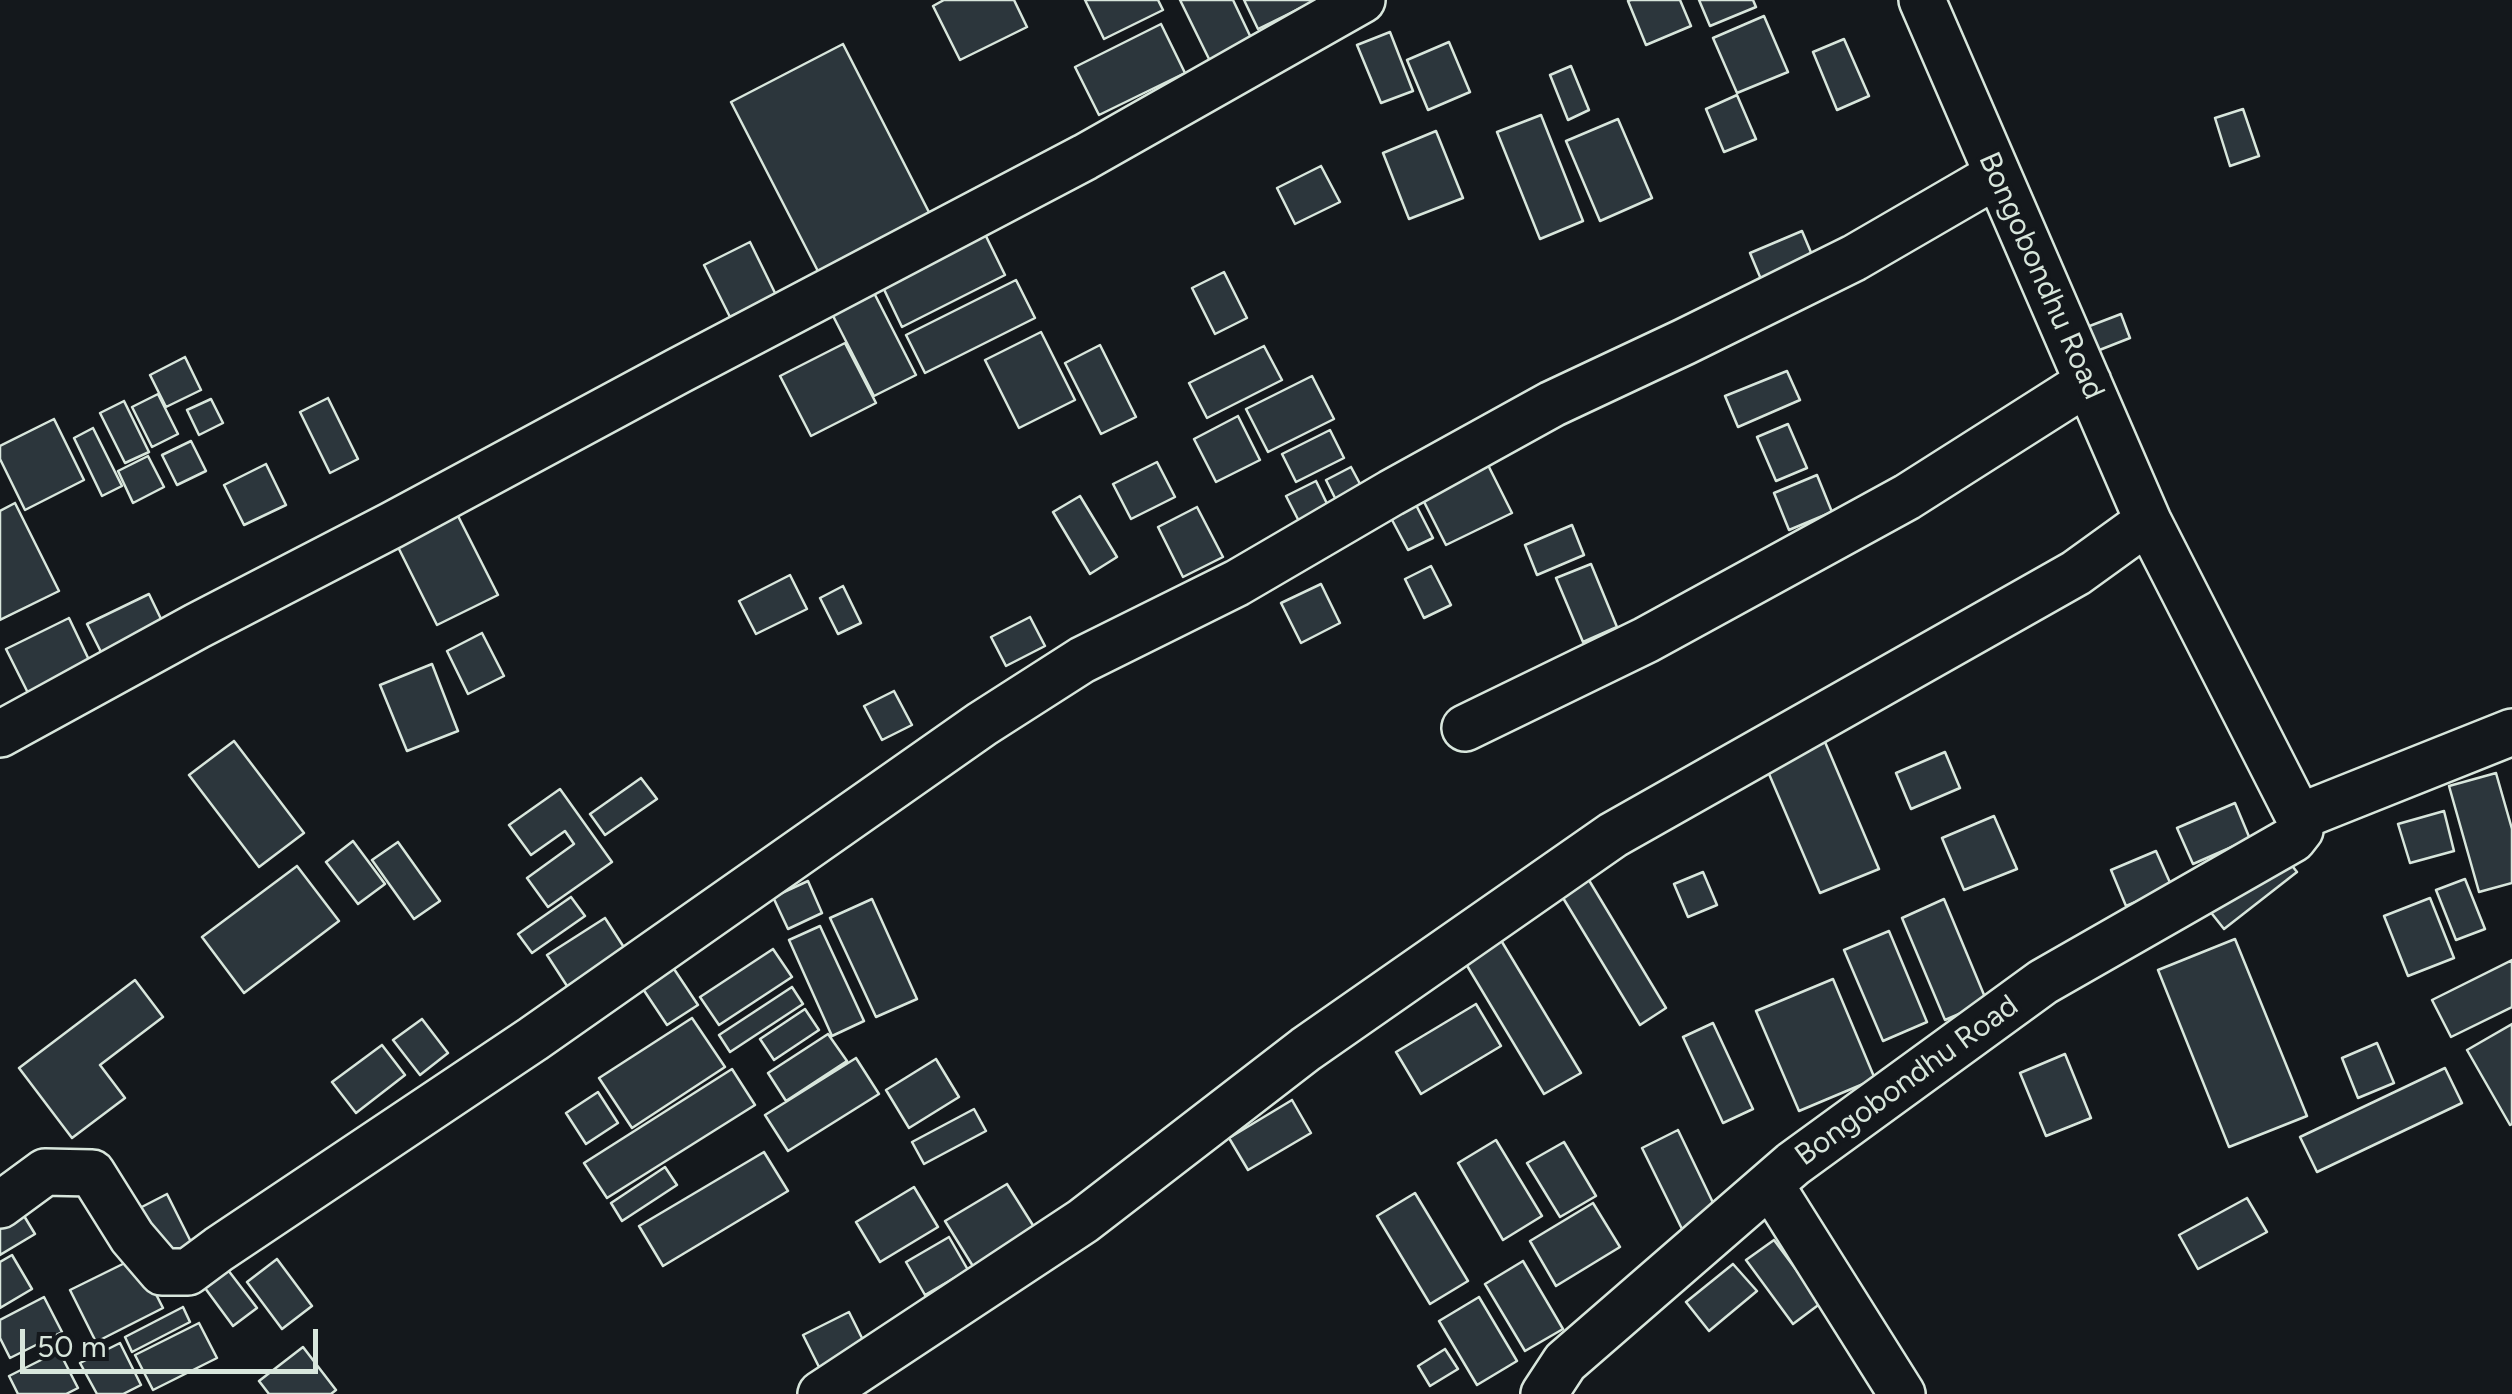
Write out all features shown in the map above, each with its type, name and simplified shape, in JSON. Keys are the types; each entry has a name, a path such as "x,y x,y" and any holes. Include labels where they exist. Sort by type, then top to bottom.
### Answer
{"street":[{"path":"0,734 1085,157 1362,0"},
{"name":"Bongobondhu Road","path":"1544,1394 1565,1362 1770,1184 2042,982 2293,839 2300,830 2299,818 2148,521 1922,0"},
{"path":"0,1205 45,1172 92,1173 132,1237 162,1272 188,1272 565,1017 982,724 1082,660 1237,583 1552,404 1854,258 1996,175"},
{"path":"1465,728 1646,640 1890,506 2088,382"},
{"path":"821,1394 1083,1222 1306,1050 1614,836 2076,572 2148,521"},
{"name":"Bongobondhu Road","path":"2299,818 2512,732"},
{"path":"1770,1184 1902,1394"}],"building":[{"path":"944,0 1014,0 1027,27 960,60 933,6"},
{"path":"1085,0 1158,0 1163,10 1104,39"},
{"path":"1180,0 1233,0 1253,42 1211,63"},
{"path":"1244,0 1317,0 1258,29"},
{"path":"1680,0 1691,26 1646,45 1628,1"},
{"path":"1699,0 1753,0 1756,7 1710,26"},
{"path":"1764,16 1788,72 1737,93 1713,38"},
{"path":"1161,24 1185,73 1099,115 1075,67"},
{"path":"1390,32 1413,91 1381,103 1357,45"},
{"path":"1844,39 1869,96 1837,110 1813,52"},
{"path":"1449,42 1470,92 1428,110 1407,60"},
{"path":"843,44 934,222 822,279 731,102"},
{"path":"1571,66 1589,110 1568,120 1550,75"},
{"path":"1737,95 1756,139 1724,152 1706,109"},
{"path":"2243,109 2259,156 2230,166 2215,118"},
{"path":"1541,115 1583,221 1540,239 1497,132"},
{"path":"1618,119 1652,198 1600,221 1566,141"},
{"path":"1436,131 1463,198 1409,219 1383,153"},
{"path":"1321,166 1340,202 1295,224 1277,188"},
{"path":"982,228 1005,275 902,327 879,279"},
{"path":"1802,231 1815,262 1763,284 1750,253"},
{"path":"750,242 776,295 730,317 704,265"},
{"path":"1224,272 1247,318 1215,334 1192,288"},
{"path":"1016,280 1035,318 925,373 906,335"},
{"path":"871,287 916,375 874,396 829,308"},
{"path":"2121,314 2130,338 2097,351 2087,327"},
{"path":"1041,332 1075,400 1019,428 985,360"},
{"path":"845,343 876,403 811,436 780,376"},
{"path":"1100,345 1136,417 1101,434 1065,363"},
{"path":"1264,346 1282,380 1207,418 1189,383"},
{"path":"185,357 201,390 166,407 150,375"},
{"path":"1787,371 1800,400 1738,427 1725,396"},
{"path":"1312,376 1334,419 1268,452 1246,409"},
{"path":"158,394 178,434 152,447 132,407"},
{"path":"328,398 358,459 330,473 300,412"},
{"path":"211,399 223,423 199,435 187,410"},
{"path":"124,401 149,452 125,463 100,413"},
{"path":"1238,416 1260,460 1216,482 1194,439"},
{"path":"54,419 84,480 25,510 0,459 0,446"},
{"path":"1788,424 1807,468 1776,481 1757,437"},
{"path":"93,428 122,486 102,496 74,438"},
{"path":"1330,430 1344,458 1296,482 1282,454"},
{"path":"191,441 206,471 177,485 162,455"},
{"path":"1483,455 1512,513 1446,545 1417,488"},
{"path":"148,456 164,487 133,503 118,471"},
{"path":"1157,462 1175,497 1131,519 1113,484"},
{"path":"266,464 286,505 244,525 224,485"},
{"path":"1351,467 1366,495 1340,508 1326,480"},
{"path":"1817,475 1832,512 1789,530 1774,493"},
{"path":"1316,481 1333,516 1304,531 1286,496"},
{"path":"1080,496 1117,557 1090,574 1053,512"},
{"path":"15,503 59,591 0,620 0,511"},
{"path":"1416,505 1433,538 1408,550 1391,518"},
{"path":"1197,507 1223,557 1183,577 1158,527"},
{"path":"455,510 498,595 437,625 395,541"},
{"path":"1572,525 1584,555 1537,575 1525,545"},
{"path":"1591,564 1617,627 1583,642 1556,578"},
{"path":"1431,566 1451,605 1424,618 1405,579"},
{"path":"790,575 807,609 756,634 739,601"},
{"path":"1321,584 1340,623 1301,643 1281,603"},
{"path":"843,586 861,623 838,634 820,598"},
{"path":"149,594 163,623 102,654 87,624"},
{"path":"1030,617 1045,646 1006,666 991,637"},
{"path":"69,618 90,662 28,693 6,649"},
{"path":"482,633 504,676 468,694 447,651"},
{"path":"432,664 458,731 407,751 380,685"},
{"path":"894,691 912,725 882,740 864,706"},
{"path":"234,741 304,833 259,867 189,775"},
{"path":"1825,742 1879,869 1820,893 1766,767"},
{"path":"1945,752 1960,788 1911,809 1896,773"},
{"path":"2496,773 2512,829 2512,883 2479,892 2449,786"},
{"path":"641,778 657,799 605,835 590,814"},
{"path":"560,789 612,862 548,907 527,878 574,844 565,831 531,855 509,825"},
{"path":"2235,803 2250,839 2193,864 2177,828"},
{"path":"2444,811 2454,851 2410,863 2398,824"},
{"path":"1994,816 2017,869 1964,890 1942,838"},
{"path":"353,841 385,884 358,904 326,862"},
{"path":"398,842 440,901 414,919 372,860"},
{"path":"2156,851 2172,887 2126,906 2111,870"},
{"path":"2282,853 2297,872 2224,929 2209,910"},
{"path":"297,866 339,921 244,993 202,937"},
{"path":"1584,872 1666,1008 1640,1025 1557,888"},
{"path":"1703,872 1717,905 1688,917 1674,884"},
{"path":"2465,879 2485,929 2456,940 2436,890"},
{"path":"808,881 822,913 788,929 773,897"},
{"path":"571,897 585,916 532,953 518,934"},
{"path":"2430,898 2454,958 2408,976 2384,916"},
{"path":"872,899 917,999 876,1017 830,918"},
{"path":"1944,899 1987,1002 1945,1020 1902,918"},
{"path":"605,918 636,966 578,1003 547,955"},
{"path":"820,926 864,1021 832,1036 789,940"},
{"path":"1493,927 1581,1073 1544,1094 1457,949"},
{"path":"1889,931 1927,1022 1883,1041 1844,950"},
{"path":"2235,939 2307,1116 2229,1147 2158,970"},
{"path":"773,949 792,977 719,1025 700,997"},
{"path":"666,957 698,1005 667,1025 635,977"},
{"path":"2512,960 2512,1007 2451,1037 2432,1000"},
{"path":"1833,979 1875,1079 1799,1111 1756,1011"},
{"path":"135,980 163,1017 100,1065 125,1098 72,1138 19,1068"},
{"path":"792,987 803,1004 730,1052 719,1035"},
{"path":"1476,1004 1501,1046 1421,1094 1396,1052"},
{"path":"805,1009 819,1030 774,1060 760,1039"},
{"path":"692,1018 725,1067 632,1128 599,1078"},
{"path":"422,1019 448,1053 420,1075 393,1040"},
{"path":"1713,1023 1753,1109 1723,1123 1683,1037"},
{"path":"2512,1024 2512,1124 2510,1125 2467,1050"},
{"path":"828,1034 847,1061 786,1101 768,1073"},
{"path":"2377,1043 2394,1083 2358,1098 2342,1058"},
{"path":"382,1045 405,1075 356,1113 332,1082"},
{"path":"2065,1054 2091,1118 2046,1136 2020,1073"},
{"path":"856,1058 879,1094 788,1151 765,1115"},
{"path":"936,1059 959,1097 909,1128 886,1090"},
{"path":"2445,1068 2462,1103 2317,1172 2300,1137"},
{"path":"732,1069 755,1105 607,1198 584,1163"},
{"path":"598,1092 618,1123 586,1144 566,1113"},
{"path":"1292,1100 1311,1133 1248,1170 1229,1138"},
{"path":"974,1109 986,1131 924,1164 912,1142"},
{"path":"1678,1130 1717,1211 1682,1229 1642,1148"},
{"path":"1496,1140 1542,1216 1503,1240 1458,1163"},
{"path":"1564,1142 1596,1196 1560,1217 1527,1163"},
{"path":"764,1152 788,1191 663,1266 639,1226"},
{"path":"665,1167 677,1185 622,1221 611,1203"},
{"path":"1007,1184 1041,1238 979,1276 945,1221"},
{"path":"914,1187 938,1227 880,1262 856,1222"},
{"path":"1415,1193 1468,1281 1430,1304 1377,1216"},
{"path":"167,1194 193,1246 158,1263 132,1212"},
{"path":"2247,1198 2267,1232 2198,1269 2179,1235"},
{"path":"1593,1203 1620,1247 1556,1286 1530,1241"},
{"path":"18,1206 35,1234 0,1255 0,1217"},
{"path":"949,1237 968,1270 925,1295 906,1262"},
{"path":"1774,1240 1821,1303 1793,1324 1746,1260"},
{"path":"12,1255 32,1289 0,1308 0,1262"},
{"path":"137,1257 163,1308 96,1342 70,1290"},
{"path":"277,1259 312,1306 282,1329 247,1282"},
{"path":"1523,1261 1563,1329 1525,1351 1485,1284"},
{"path":"1733,1264 1757,1291 1709,1331 1686,1302"},
{"path":"228,1270 257,1308 233,1326 205,1288"},
{"path":"44,1297 62,1332 10,1358 0,1338 0,1320"},
{"path":"1479,1297 1517,1361 1477,1385 1439,1321"},
{"path":"183,1307 190,1322 132,1352 125,1337"},
{"path":"849,1312 865,1344 819,1367 803,1335"},
{"path":"199,1323 217,1358 153,1390 135,1355"},
{"path":"120,1343 141,1385 123,1394 97,1394 80,1363"},
{"path":"303,1347 336,1390 331,1394 269,1394 259,1381"},
{"path":"1445,1349 1458,1369 1430,1386 1418,1366"},
{"path":"59,1351 78,1388 66,1394 18,1394 9,1376"}]}
